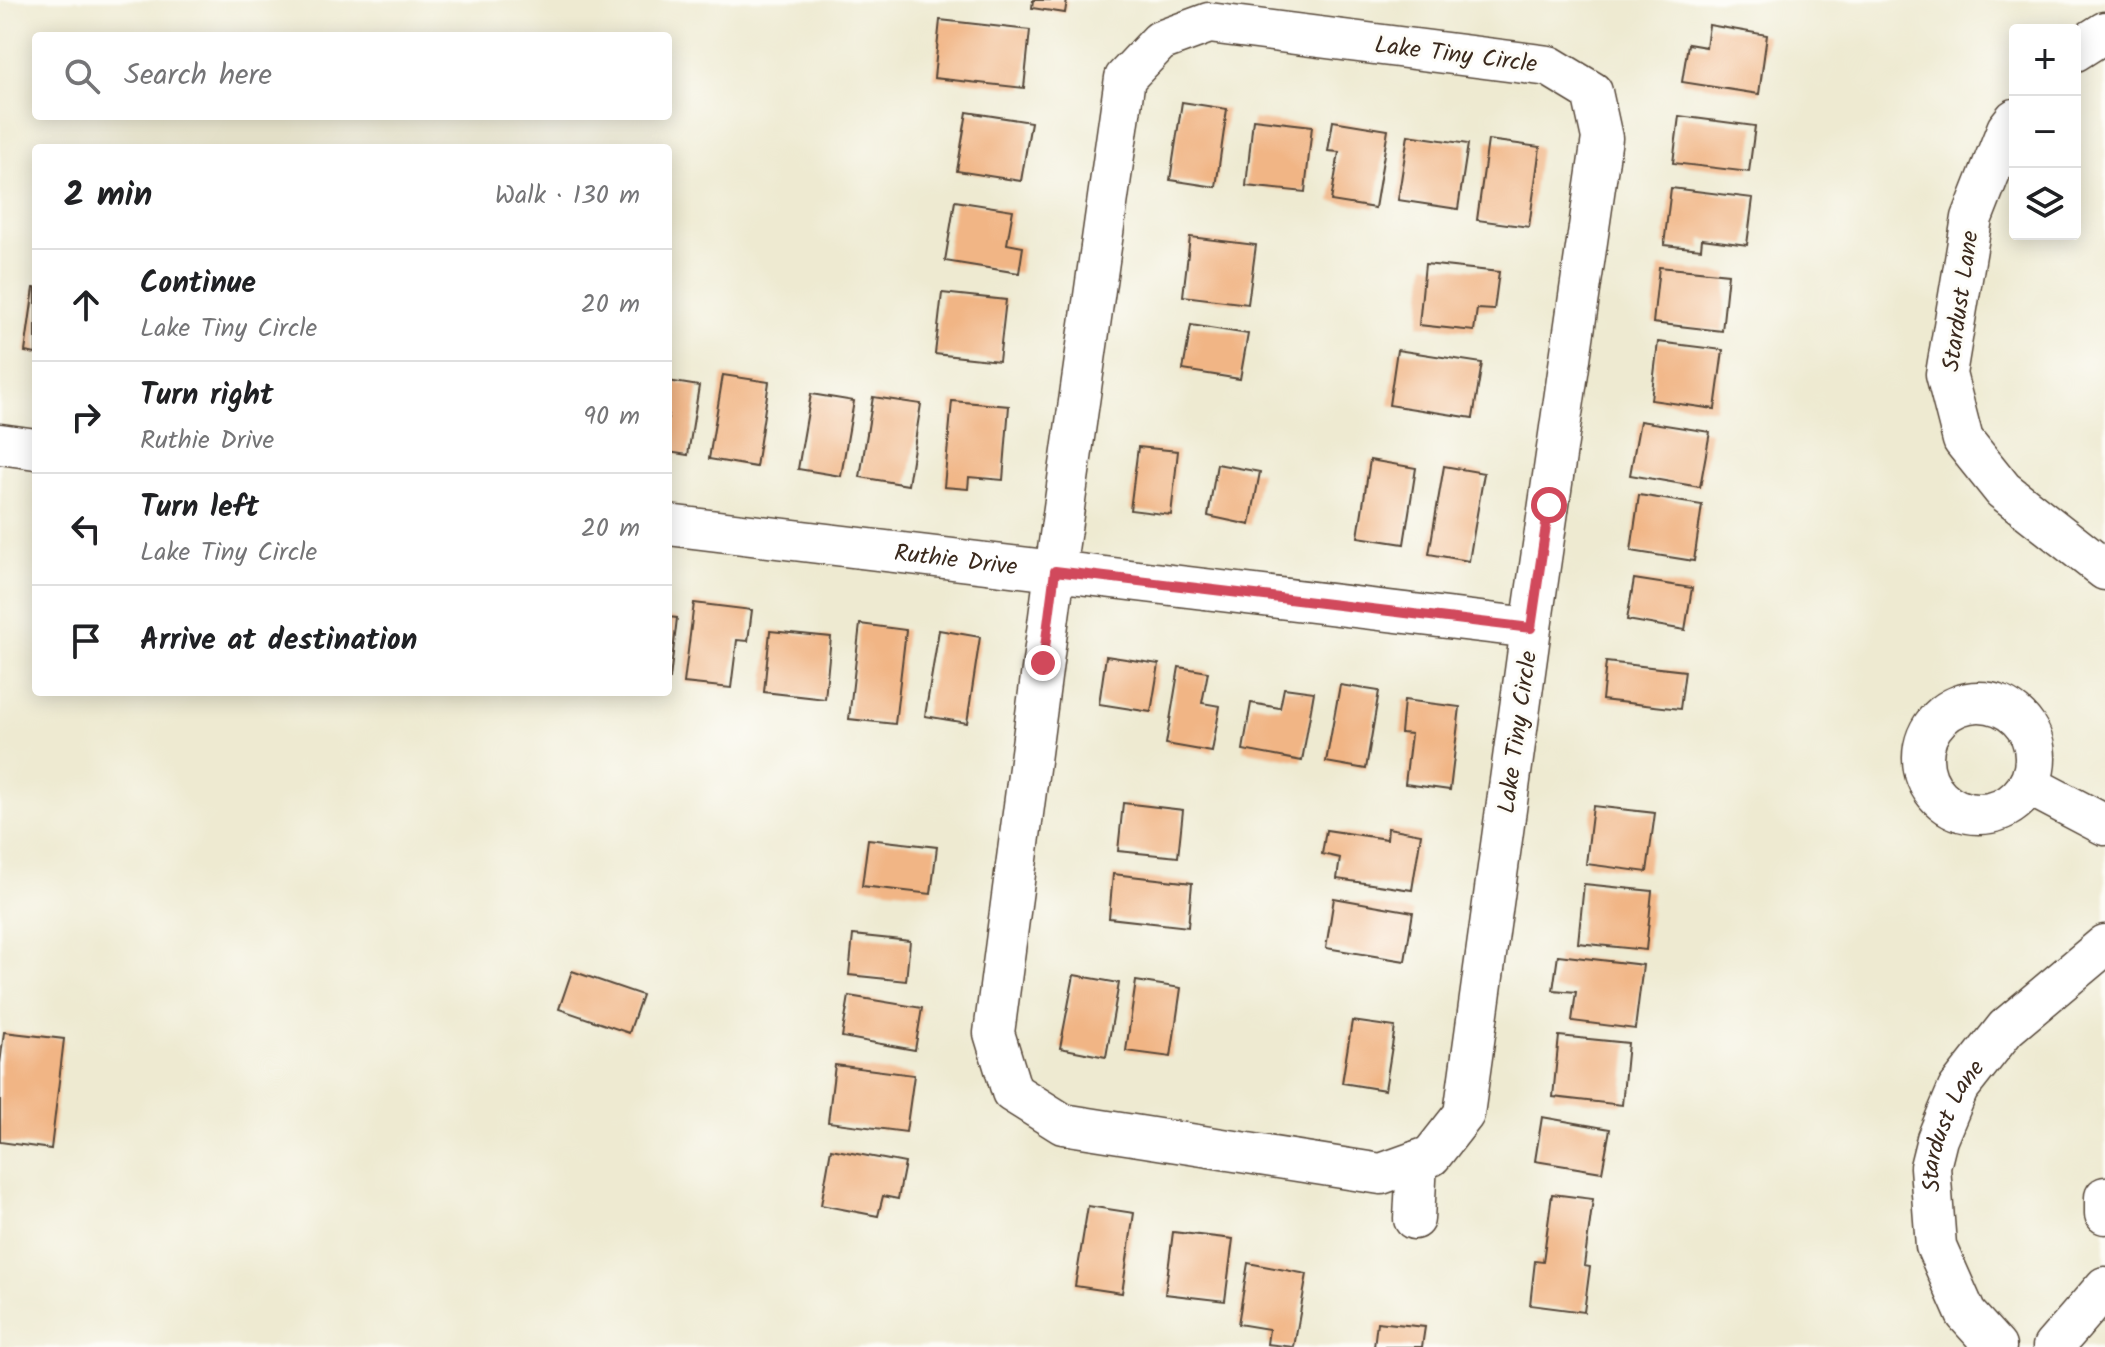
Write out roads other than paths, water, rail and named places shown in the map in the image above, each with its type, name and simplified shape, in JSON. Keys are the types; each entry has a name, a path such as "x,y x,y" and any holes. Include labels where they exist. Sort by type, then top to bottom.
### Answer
{"street":[{"name":"Lake Tiny Circle","path":"1209,23 1549,66 1592,92 1602,138 1531,628 1464,1114 1431,1156 1381,1174 1063,1124 1012,1092 994,1033 1055,571 1125,78 1160,41 1209,23"},
{"path":"2081,47 2105,32"},
{"name":"Stardust Lane","path":"2009,126 1972,218 1946,374 1963,440 2003,490 2105,570"},
{"path":"0,444 32,448"},
{"name":"Ruthie Drive","path":"672,525 1531,628"},
{"path":"2029,785 2105,825"},
{"name":"Stardust Lane","path":"1996,1347 1966,1314 1936,1246 1930,1167 1937,1139 1958,1089 2006,1028 2105,945"},
{"path":"1414,1219 1417,1161"},
{"path":"2105,1197 2105,1214"},
{"path":"2053,1347 2105,1287"}]}
